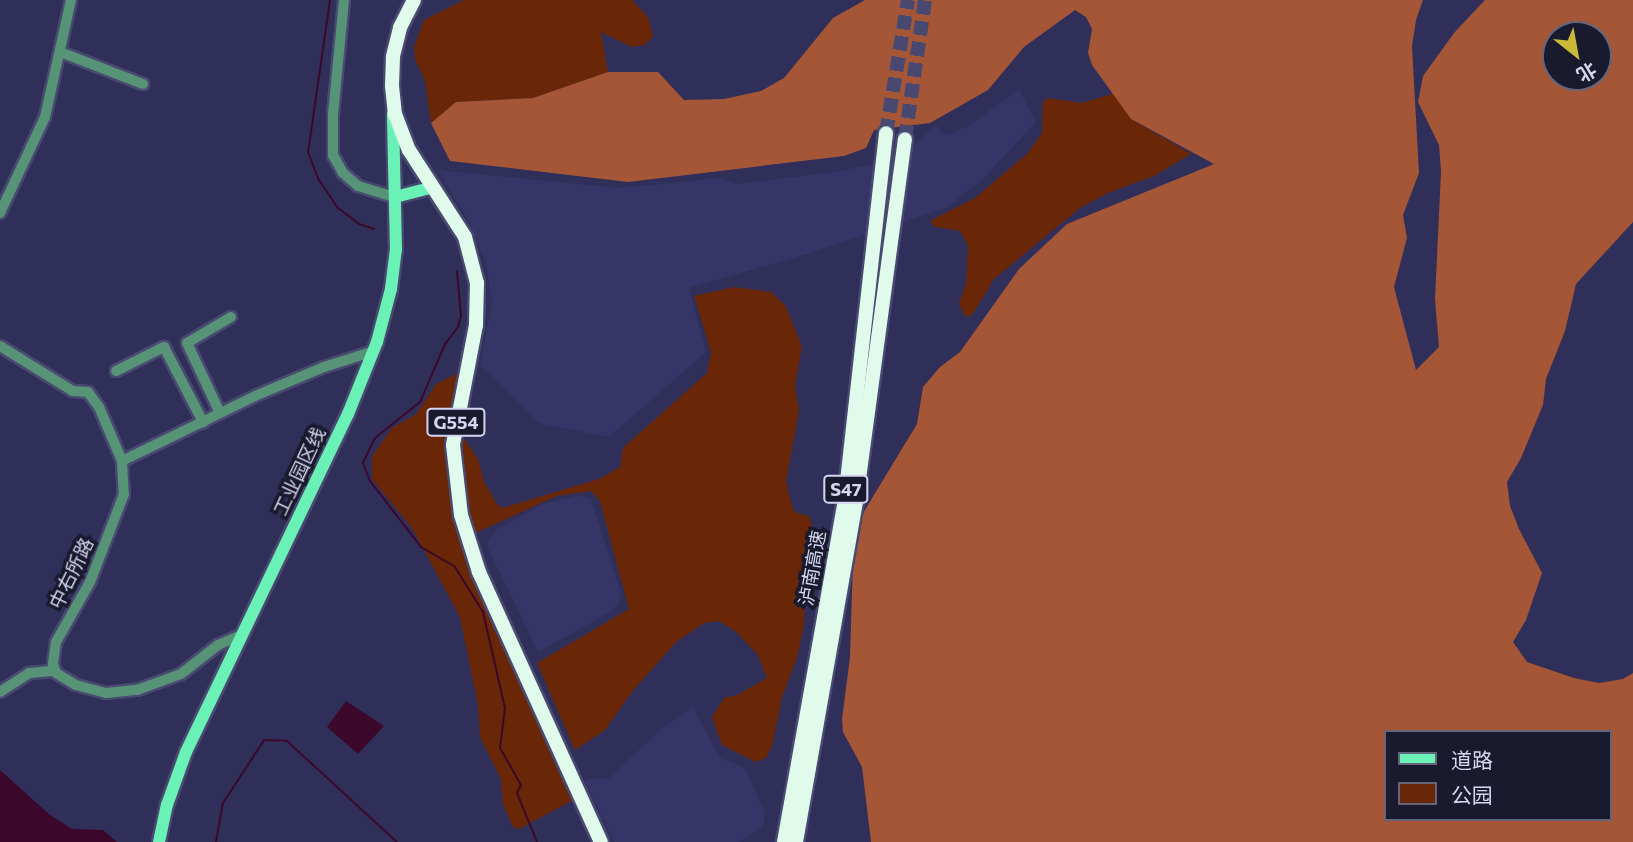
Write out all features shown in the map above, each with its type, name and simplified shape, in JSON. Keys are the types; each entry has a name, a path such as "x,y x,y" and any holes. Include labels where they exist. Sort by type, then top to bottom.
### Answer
{"highway":[{"name":"G554","path":"414,0 396,41 392,70 393,99 404,140 465,237 477,283 476,325 453,445 461,515 484,584 601,842"},
{"name":"泸南高速","path":"784,842 845,499 886,133"},
{"name":"泸南高速","path":"796,842 856,501 905,139"}],"main road":[{"name":"工业园区线","path":"159,842 170,794 186,752 348,414 374,351 394,268 393,99"},
{"path":"395,197 434,187"}],"street":[{"path":"0,213 45,117 62,53 71,0"},
{"path":"344,0 333,114 333,155 343,173 358,186 395,197"},
{"path":"62,53 143,84"},
{"path":"220,413 187,343 231,317"},
{"name":"中右所路","path":"0,346 73,391 88,392 99,407 122,461 124,494 90,582 56,642 54,671"},
{"path":"116,371 164,347 203,422"},
{"path":"122,461 220,413 324,367 374,351"},
{"path":"0,692 29,673 54,671 64,679 93,690 106,693 128,692 156,685 181,674 218,645 242,635"}],"shaded area":[{"path":"865,0 1423,0 1416,20 1412,46 1419,173 1403,215 1407,238 1394,287 1416,370 1439,347 1435,299 1441,171 1439,145 1418,102 1423,76 1454,33 1485,0 1633,0 1633,222 1576,284 1565,331 1546,379 1543,405 1521,458 1507,482 1510,506 1542,573 1526,620 1513,642 1527,662 1574,678 1599,683 1623,679 1633,673 1633,842 871,842 862,767 843,732 842,719 850,657 854,528 917,424 923,387 940,367 960,352 1019,269 1067,224 1214,164 1131,119 1092,65 1088,53 1092,29 1086,17 1075,10 1024,47 988,90 930,123 874,130 866,148 844,156 628,182 450,161 431,123 456,102 533,98 608,72 658,72 684,100 724,99 761,91 784,78 833,18"},
{"path":"1019,90 1036,122 982,180 946,208 810,253 689,288 706,352 609,437 538,423 480,365 492,304 486,263 469,222 438,170 619,188 720,178 737,184 841,171 901,157 936,125 946,136 968,126"},
{"path":"578,495 591,499 621,593 619,603 610,612 538,652 486,544 496,530 543,504"},
{"path":"346,701 384,726 358,754 327,727"},
{"path":"693,707 720,758 745,768 765,813 763,827 739,842 614,842 584,780 610,778 661,729"},
{"path":"0,770 50,815 72,829 103,830 117,842 0,842"}],"green space":[{"path":"464,0 632,0 648,17 653,36 645,45 632,47 601,32 608,72 533,98 456,102 431,123 425,81 415,59 414,47 424,20"},
{"path":"1115,93 1131,119 1191,154 1154,176 1108,193 1080,208 994,279 974,312 969,317 964,315 959,303 966,284 968,246 960,231 935,227 930,221 975,198 1027,154 1042,133 1043,102 1048,98 1082,103"},
{"path":"734,287 771,292 785,305 802,346 795,386 799,410 786,482 793,509 809,516 815,535 807,574 804,625 797,658 782,697 772,746 766,758 756,762 722,745 712,717 724,698 737,695 767,678 758,655 736,632 719,621 704,623 676,642 631,693 605,730 575,750 537,663 629,609 600,501 591,491 557,496 464,538 575,799 519,829 513,827 503,804 501,779 480,737 478,705 460,617 412,528 372,479 372,456 392,428 416,414 436,384 458,373 452,421 478,459 484,482 502,508 599,479 620,467 623,448 707,373 711,352 694,296"}],"waterway":[{"path":"330,0 308,152 319,180 338,208 359,224 374,229"},
{"path":"457,271 461,316 458,327 445,344 420,402 375,438 363,463 370,481 421,547 455,567 483,612 505,708 500,748 521,785 517,793 537,842"},
{"path":"216,842 223,803 264,740 287,741 397,842"}],"tunnel":[{"path":"886,133 908,0"},
{"path":"905,139 925,0"}]}
